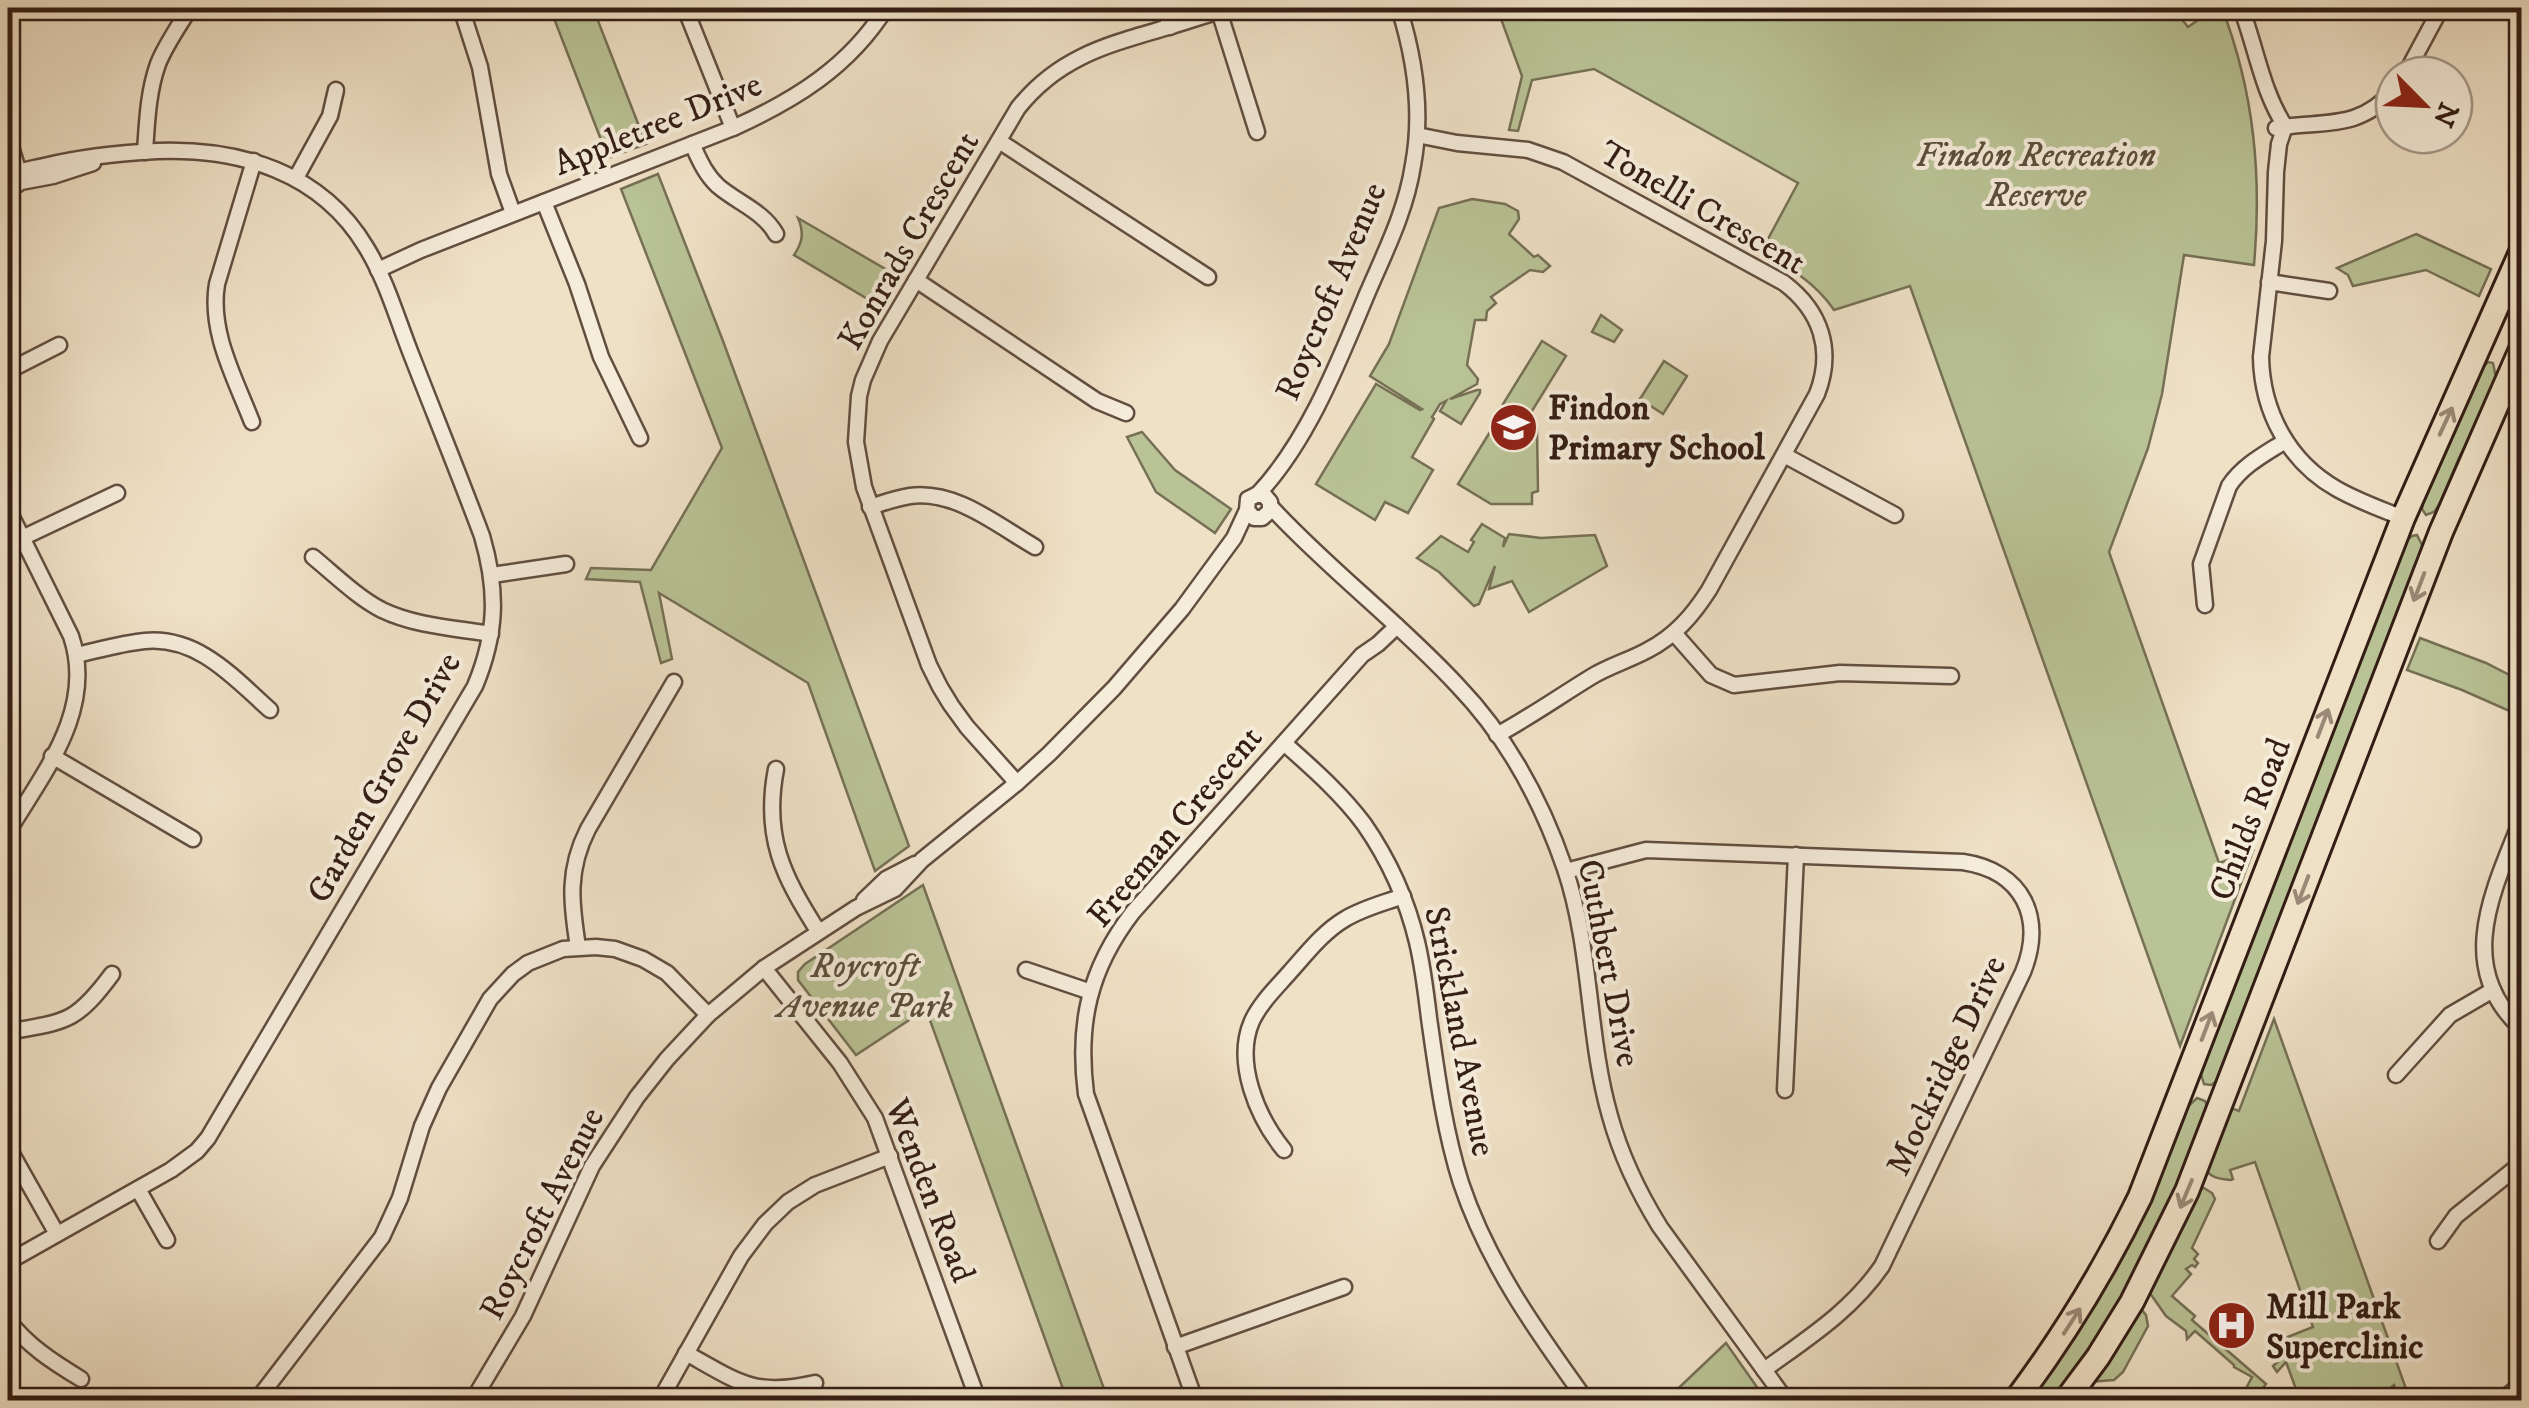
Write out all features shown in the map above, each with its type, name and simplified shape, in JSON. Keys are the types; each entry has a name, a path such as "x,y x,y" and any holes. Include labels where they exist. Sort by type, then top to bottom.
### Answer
{"main road":[{"name":"Childs Road","path":"2016,1400 2103,1270 2140,1196 2403,518 2522,250"},
{"path":"2066,1400 2113,1334 2158,1254 2187,1191 2441,532 2517,356 2480,344"},
{"path":"2403,518 2441,532"},
{"path":"2185,1084 2223,1099"}],"street":[{"path":"145,152 155,74 190,8"},
{"path":"461,8 486,91 498,174 513,213"},
{"path":"686,8 733,128"},
{"name":"Appletree Drive","path":"376,266 778,107 830,72 864,39 886,8"},
{"path":"1164,8 1170,27"},
{"name":"Roycroft Avenue","path":"1234,538 1267,512 1278,473 1333,374 1408,188 1416,140 1416,82 1399,8"},
{"path":"2241,8 2280,127 2262,374 2270,408 2285,440 2306,466 2334,488 2403,518"},
{"path":"2415,55 2440,8"},
{"path":"1225,9 1257,132"},
{"name":"Konrads Crescent","path":"1017,783 967,728 930,665 870,507 857,453 862,380 880,341 1018,108 1032,91 1062,66 1086,53 1225,9"},
{"path":"296,178 330,116 336,90"},
{"path":"2280,127 2346,121 2374,107"},
{"path":"8,137 13,174"},
{"name":"Tonelli Crescent","path":"1416,140 1528,150 1563,162 1794,290 1812,309 1823,336 1825,368 1817,394 1709,590 1689,619 1648,650 1594,675 1500,738"},
{"path":"999,141 1208,277"},
{"path":"692,144 712,180 760,214 776,234"},
{"name":"Garden Grove Drive","path":"8,191 13,174 72,160 145,152 208,152 254,160 313,188 354,228 376,266 472,508 492,574 494,598 482,669 465,705 208,1138 184,1162 8,1262"},
{"path":"252,422 218,332 214,298 254,160"},
{"path":"544,202 577,284 600,357 640,438"},
{"path":"916,280 1097,400 1126,413"},
{"path":"2269,282 2328,291"},
{"path":"8,371 60,345"},
{"path":"2205,606 2200,576 2203,553 2230,486 2247,466 2285,440"},
{"path":"1784,455 1895,516"},
{"name":"Roycroft Avenue","path":"1258,494 1278,473"},
{"path":"22,538 117,492"},
{"path":"1258,494 1268,498 1267,512 1254,518 1246,510 1248,499 1258,494"},
{"path":"870,507 908,496 941,497 960,503 1035,547"},
{"path":"8,509 71,636 79,677 69,726 8,832"},
{"name":"Roycroft Avenue","path":"472,1400 523,1316 575,1198 601,1150 656,1072 708,1015 764,968 856,908 894,890 922,860 1017,783 1083,721 1152,646 1234,538 1246,510"},
{"name":"Cuthbert Drive","path":"1267,512 1393,622 1460,688 1519,766 1566,872 1582,945 1604,1092 1622,1150 1660,1227 1786,1400"},
{"path":"313,557 366,600 394,615 490,634"},
{"path":"492,574 566,564"},
{"name":"Freeman Crescent","path":"1194,1400 1086,1094 1082,1052 1090,992 1120,928 1362,655 1370,640 1393,622"},
{"path":"1674,633 1710,675 1734,685 1840,673 1951,676"},
{"path":"76,655 144,641 184,646 208,656 270,710"},
{"path":"578,948 572,884 578,851 674,682"},
{"name":"Strickland Avenue","path":"1284,742 1363,824 1403,896 1418,944 1444,1118 1468,1202 1507,1284 1586,1400"},
{"path":"52,756 192,839"},
{"path":"776,770 771,805 773,839 792,886 818,932"},
{"path":"2522,818 2486,916 2483,952 2493,990 2522,1030"},
{"name":"Mockridge Drive","path":"1566,872 1646,850 1978,864 2016,888 2028,910 2032,948 2023,972 1882,1266 1844,1312 1764,1370"},
{"path":"1786,1090 1796,855"},
{"path":"1284,1150 1265,1124 1247,1069 1246,1042 1253,1019 1268,997 1331,929 1359,912 1403,896"},
{"path":"257,1400 382,1237 400,1198 430,1106 490,999 512,974 563,949 630,953 667,973 708,1015"},
{"name":"Wenden Road","path":"764,968 857,1088 875,1118 978,1400"},
{"path":"1026,970 1090,992"},
{"path":"8,1032 75,1016 112,974"},
{"path":"2396,1075 2459,1008 2493,990"},
{"path":"8,1147 56,1234"},
{"path":"660,1400 741,1256 779,1209 814,1185 890,1156"},
{"path":"2438,1242 2456,1216 2522,1163"},
{"path":"138,1189 167,1240"},
{"path":"1175,1346 1344,1287"},
{"path":"8,1320 27,1343 81,1379"},
{"path":"686,1354 755,1387 780,1390 815,1383"},
{"path":"2502,1400 2522,1384"}],"green space":[{"path":"550,8 593,8 646,144 608,158"},
{"name":"Findon Recreation Reserve","path":"1497,8 2173,8 2188,27 2215,8 2222,8 2242,71 2253,134 2257,199 2254,265 2184,255 2162,394 2148,448 2109,552 2219,863 2253,851 2180,1046 1910,286 1834,310 1810,284 1761,252 1798,183 1594,69 1532,80 1518,131 1509,130 1522,76"},
{"path":"658,174 909,846 875,871 808,683 659,593 672,659 661,663 640,582 586,579 591,568 651,570 722,448 621,189"},
{"path":"1472,199 1505,204 1518,211 1519,219 1509,234 1550,266 1543,272 1530,270 1491,297 1496,303 1487,311 1486,320 1475,320 1467,365 1478,379 1477,384 1450,399 1477,390 1480,393 1461,424 1440,411 1446,401 1440,404 1412,457 1433,470 1408,513 1385,502 1375,520 1316,484 1376,384 1422,409 1370,376 1389,344 1439,208"},
{"path":"798,218 899,277 881,307 794,255 802,237"},
{"path":"2416,234 2491,269 2479,296 2426,270 2353,286 2348,275 2337,268"},
{"path":"1601,315 1622,330 1614,342 1592,332"},
{"path":"1542,341 1566,356 1527,419 1503,404"},
{"path":"1664,361 1687,376 1663,414 1640,399"},
{"path":"2488,362 2493,363 2496,378 2491,396 2439,505 2426,515 2422,509 2425,491 2481,369"},
{"path":"1504,409 1537,429 1538,491 1532,493 1532,504 1491,504 1458,484"},
{"path":"1142,432 1175,470 1231,509 1215,533 1156,492 1127,437"},
{"path":"1482,524 1505,538 1503,547 1509,534 1541,538 1595,535 1607,566 1529,612 1512,581 1489,589 1495,566 1479,604 1474,606 1439,572 1417,558 1441,536 1468,552"},
{"path":"2417,535 2423,554 2219,1080 2204,1084 2200,1071 2401,545"},
{"path":"2420,638 2521,681 2521,716 2407,670"},
{"name":"Roycroft Avenue Park","path":"923,885 1108,1400 1067,1400 926,1009 856,1055 798,980 798,972 805,964"},
{"path":"2274,1019 2410,1400 2400,1400 2394,1385 2375,1400 2300,1400 2286,1362 2277,1372 2273,1366 2285,1356 2280,1340 2313,1327 2255,1162 2230,1170 2231,1180 2209,1174 2204,1168 2228,1107 2239,1111"},
{"path":"2197,1098 2205,1101 2208,1108 2158,1240 2059,1400 2024,1400 2182,1112"},
{"path":"2204,1188 2215,1199 2192,1248 2198,1254 2194,1259 2198,1263 2186,1269 2191,1274 2172,1296 2195,1316 2192,1320 2266,1384 2253,1400 2240,1400 2252,1377 2234,1367 2195,1331 2187,1339 2186,1331 2166,1316 2147,1289 2197,1190"},
{"path":"2138,1305 2148,1326 2123,1372 2114,1380 2088,1382"},
{"path":"1726,1343 1766,1400 1666,1400"}],"place":[{"name":"Findon Primary School","path":"1513,427"},
{"name":"Mill Park Superclinic","path":"2231,1326"}]}
